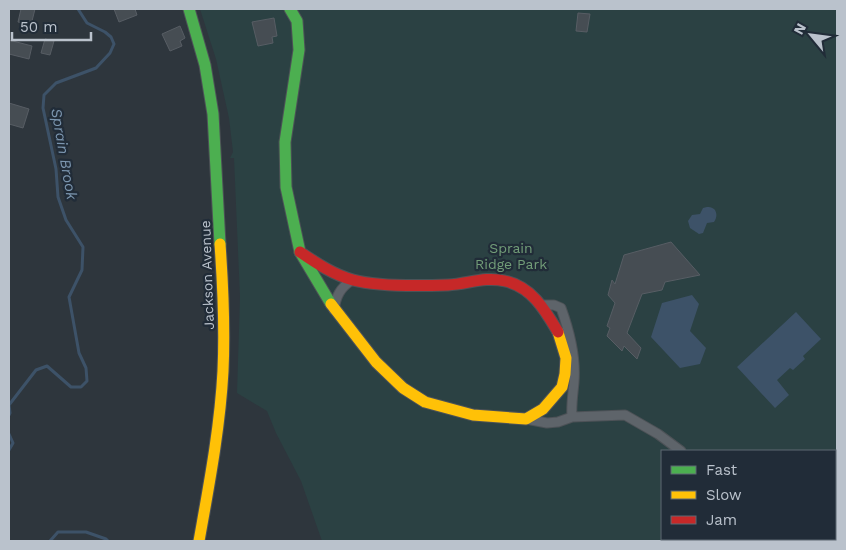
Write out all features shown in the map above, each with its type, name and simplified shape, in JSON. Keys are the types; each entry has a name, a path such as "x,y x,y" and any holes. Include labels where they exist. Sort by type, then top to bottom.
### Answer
{"street":[{"name":"Jackson Avenue","path":"189,9 205,65 213,114 224,307 223,371 216,442 199,541"},
{"path":"290,9 297,21 299,50 285,142 286,187 300,252 319,288 334,310 376,362 403,388 425,402 473,415 526,418 552,422 572,417 625,416 658,434 680,450"},
{"path":"300,252 322,267 352,280 373,284 450,285 482,279 505,281 524,290 542,304 558,332 566,358 562,387 550,402 535,415 526,418"},
{"path":"334,310 337,294 344,285 352,280"},
{"path":"542,304 554,305 560,308 567,324 574,380 572,417"}],"green space":[{"name":"Sprain Ridge Park","path":"200,9 837,9 837,541 322,541 301,481 276,433 267,411 237,393 240,297 234,158 230,158 233,152 229,118 216,59"}],"water":[{"path":"703,208 714,209 716,219 714,222 707,223 703,233 699,234 690,228 688,221 692,215 700,214"},
{"path":"692,295 699,304 690,331 706,348 700,364 680,368 651,337 662,303"},
{"path":"796,312 821,339 803,356 805,359 793,370 790,368 777,380 789,395 775,408 737,367"}],"building":[{"path":"21,9 35,9 31,25 18,22"},
{"path":"114,9 135,9 137,15 119,22"},
{"path":"578,13 590,14 587,32 576,31"},
{"path":"274,18 277,36 272,37 273,43 258,46 252,22"},
{"path":"180,26 185,38 180,41 182,46 170,51 162,34"},
{"path":"45,39 54,41 50,55 41,53"},
{"path":"9,40 32,46 29,59 9,54"},
{"path":"9,103 29,109 23,128 9,124"},
{"path":"671,242 700,275 665,282 662,290 642,294 627,333 641,348 637,359 624,346 622,351 607,336 610,328 607,326 615,303 608,295 612,280 615,284 624,255"}],"waterway":[{"name":"Sprain Brook","path":"9,415 9,405 36,370 47,366 71,387 81,387 87,381 86,368 79,353 69,297 82,270 83,247 66,220 58,197 56,169 43,108 44,95 56,83 96,68 110,53 114,44 111,37 105,32 87,23 78,9"},
{"name":"Sprain Brook","path":"9,434 13,443 9,450"},
{"name":"Sprain Brook","path":"50,541 58,532 86,532 108,541"}],"traffic: fast":[{"path":"189,9 205,65 213,114 220,244"},
{"path":"290,9 297,21 299,50 285,142 286,187 300,252 331,304"}],"traffic: slow":[{"path":"199,541 214,456 222,392 224,323 220,244"},
{"path":"331,304 376,362 403,388 425,402 473,415 526,419 543,409 562,387 565,374 566,358 558,332"}],"traffic: jam":[{"path":"300,252 332,272 363,282 425,286 490,279 505,281 523,288 537,300 558,332"}]}
